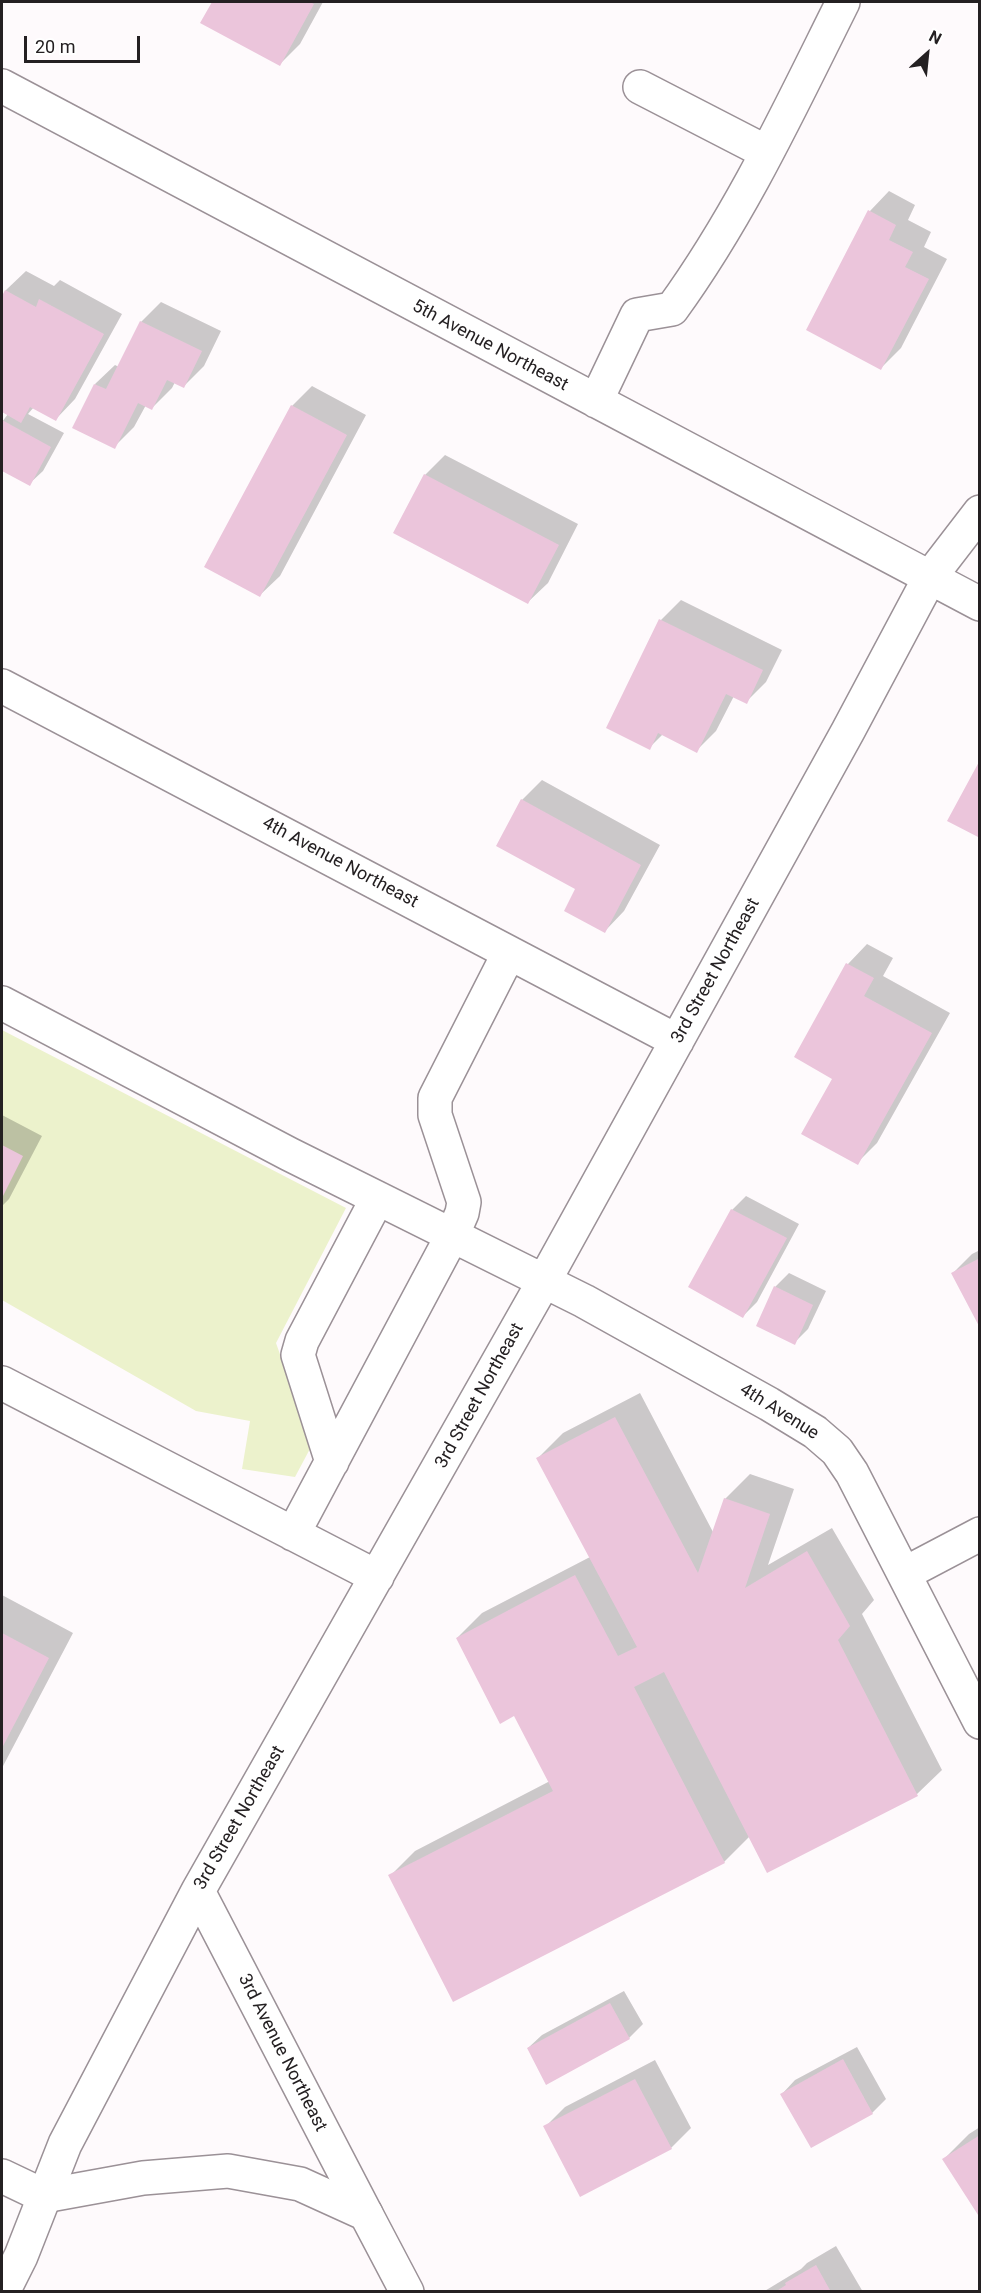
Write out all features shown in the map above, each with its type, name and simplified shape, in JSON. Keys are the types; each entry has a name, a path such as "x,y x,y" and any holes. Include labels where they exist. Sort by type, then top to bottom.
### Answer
{"street":[{"path":"596,401 637,315 672,309 701,269 766,152 843,2"},
{"name":"5th Avenue Northeast","path":"2,86 980,604"},
{"path":"640,87 766,152"},
{"name":"3rd Street Northeast","path":"3,2292 21,2256 65,2144 198,1891 543,1283 848,731 930,577 980,512"},
{"name":"4th Avenue Northeast","path":"2,686 677,1041"},
{"path":"293,1534 452,1236 462,1213 464,1202 435,1115 435,1098 509,953"},
{"name":"4th Avenue","path":"2,1003 543,1283 584,1301 815,1432 837,1451 852,1473 980,1722"},
{"path":"332,1462 298,1355 302,1341 377,1198"},
{"path":"2,1383 377,1578"},
{"path":"904,1574 980,1534"},
{"name":"3rd Avenue Northeast","path":"198,1891 407,2292"},
{"path":"2,2176 44,2196 143,2178 228,2171 300,2184 366,2214"}],"green space":[{"path":"2,1030 346,1208 276,1343 312,1445 295,1477 242,1469 250,1421 196,1411 2,1300"}],"building":[{"path":"212,2 310,2 314,4 280,66 200,23"},
{"path":"868,210 896,225 889,240 913,252 905,267 929,279 881,370 806,330"},
{"path":"5,290 36,307 39,299 104,334 56,421 30,407 21,423 2,412 2,296"},
{"path":"140,321 202,351 184,388 167,380 152,410 138,403 115,449 72,428 94,384 106,389"},
{"path":"291,405 347,435 260,597 204,567"},
{"path":"2,420 51,447 30,486 2,471"},
{"path":"424,474 559,545 528,604 393,533"},
{"path":"659,619 763,670 747,704 726,694 697,753 658,733 650,750 606,728"},
{"path":"980,760 980,838 947,821"},
{"path":"521,799 641,865 605,933 564,911 575,889 496,846"},
{"path":"846,963 874,978 864,996 932,1033 858,1165 801,1134 832,1079 794,1057"},
{"path":"2,1145 23,1156 2,1198"},
{"path":"731,1209 787,1238 743,1318 688,1287"},
{"path":"980,1258 980,1328 951,1273"},
{"path":"774,1286 813,1305 795,1345 756,1326"},
{"path":"615,1417 698,1573 724,1498 770,1514 745,1588 807,1551 850,1626 838,1640 918,1796 767,1873 664,1672 634,1687 725,1863 453,2002 388,1875 553,1791 514,1716 500,1724 456,1638 575,1575 618,1656 637,1647 536,1458"},
{"path":"2,1633 49,1658 2,1748"},
{"path":"610,2003 630,2039 546,2085 527,2048"},
{"path":"843,2059 873,2114 811,2148 780,2094"},
{"path":"635,2079 672,2149 580,2197 543,2126"},
{"path":"980,2135 980,2218 942,2159"},
{"path":"816,2265 831,2292 775,2292 786,2285 785,2283"}]}
